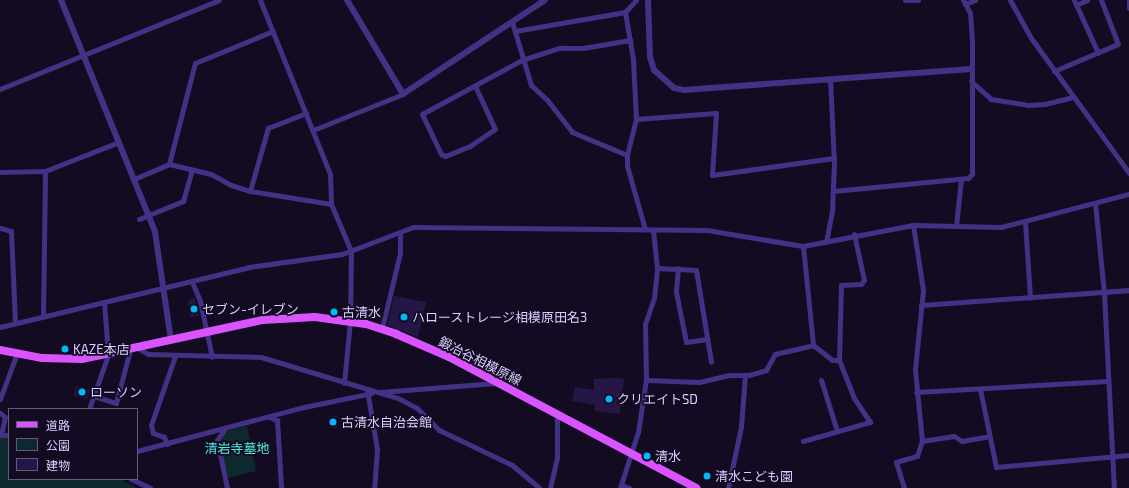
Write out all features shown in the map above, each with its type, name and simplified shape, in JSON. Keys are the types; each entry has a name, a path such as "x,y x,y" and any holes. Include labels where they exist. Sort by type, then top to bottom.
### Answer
{"main road":[{"name":"鍛冶谷相模原線","path":"0,350 64,360 108,355 205,332 286,317 350,321 382,328 497,383 631,454 687,486 696,488"}],"street":[{"path":"61,0 155,232 171,340"},
{"path":"0,89 219,0"},
{"path":"260,0 330,174 331,204 351,251 350,321 344,383"},
{"path":"347,0 403,94"},
{"path":"313,130 403,94 545,0"},
{"path":"514,31 625,12 636,0"},
{"path":"648,0 654,70 674,88 684,90 971,69"},
{"path":"905,0 918,0"},
{"path":"833,192 961,179 972,174 972,27 964,2 975,0"},
{"path":"1010,0 1054,71 1129,173"},
{"path":"1087,0 1075,2 1098,53"},
{"path":"1054,71 1098,53 1119,41 1101,0"},
{"path":"1129,1 1129,8"},
{"path":"625,12 630,40 636,119 627,155 627,166 645,229"},
{"path":"512,22 522,60 531,85 548,101 572,132 627,155"},
{"path":"169,164 195,63 273,31"},
{"path":"475,86 495,128 470,146 445,156 441,154 422,114 522,60 560,48 583,48 630,40"},
{"path":"826,242 833,192 834,158 830,79"},
{"path":"971,81 990,99 1027,105 1045,104 1073,97"},
{"path":"250,191 268,128 306,113"},
{"path":"636,119 716,113 712,175 834,158"},
{"path":"0,172 45,171 119,142"},
{"path":"134,179 169,164 192,170 250,191 331,204"},
{"path":"139,219 183,201 192,170"},
{"path":"43,316 45,171"},
{"path":"956,226 961,179"},
{"path":"0,328 43,316 164,287 192,282 249,267 324,258 351,251 413,227 645,229 723,232 803,246 826,242 854,234 913,225 986,228 1025,222 1129,194"},
{"path":"1095,203 1104,293 1108,381 1114,456 1114,488"},
{"path":"1025,222 1030,298"},
{"path":"904,488 896,462 917,456 922,441 916,392 923,290 913,225"},
{"path":"0,228 11,231 15,324"},
{"path":"629,488 621,487 631,454 646,380 645,324 654,298 656,268 653,230"},
{"path":"382,328 400,253 400,232"},
{"path":"803,441 870,422 854,398 839,360 841,285 861,284 864,280 854,234"},
{"path":"803,246 813,345 832,360 839,360"},
{"path":"656,268 696,270 711,362"},
{"path":"678,268 676,292 686,342 707,339"},
{"path":"192,282 200,301 205,332 212,357"},
{"path":"921,305 1129,290"},
{"path":"89,408 108,355 104,302"},
{"path":"646,380 699,382 729,375 745,375 766,370 775,354 813,345"},
{"path":"94,396 116,403 134,349 148,354 175,356 261,357 344,383 367,392"},
{"path":"0,400 17,353"},
{"path":"167,444 164,437 153,433 151,425 175,356"},
{"path":"728,488 741,427 745,375"},
{"path":"821,380 837,431"},
{"path":"916,392 1108,381"},
{"path":"138,451 224,430 268,417 367,392 497,383"},
{"path":"980,389 996,467 1129,455"},
{"path":"367,392 377,449 374,488"},
{"path":"378,392 411,404 439,430 512,465 539,488"},
{"path":"0,413 5,416 0,435"},
{"path":"550,488 557,458 557,415"},
{"path":"268,417 277,420 281,488"},
{"path":"224,430 217,440 227,488"},
{"path":"922,441 954,436 962,441 989,436"},
{"path":"133,480 150,488"}],"green space":[{"name":"清岩寺墓地","path":"247,426 256,471 228,478 219,442 221,437 228,431"},
{"path":"0,436 8,437 8,480 122,480 137,488 0,488"}],"building":[{"name":"ハローストレージ相模原田名3","path":"394,296 426,302 418,337 387,325"},
{"name":"セブン-イレブン","path":"195,298 199,316 190,317 188,300"},
{"name":"クリエイトSD","path":"594,379 624,379 620,414 595,411 595,405 572,401 575,387 594,390"},
{"name":"ローソン","path":"76,386 90,390 87,399 74,396"},
{"name":"古清水自治会館","path":"337,416 337,428 330,428 329,417"}],"place":[{"name":"セブン-イレブン","path":"194,309"},
{"name":"古清水","path":"334,312"},
{"name":"ハローストレージ相模原田名3","path":"404,317"},
{"name":"KAZE本店","path":"65,349"},
{"name":"ローソン","path":"82,392"},
{"name":"クリエイトSD","path":"609,399"},
{"name":"古清水自治会館","path":"333,422"},
{"name":"清水","path":"647,456"},
{"name":"清水こども園","path":"707,476"}]}
